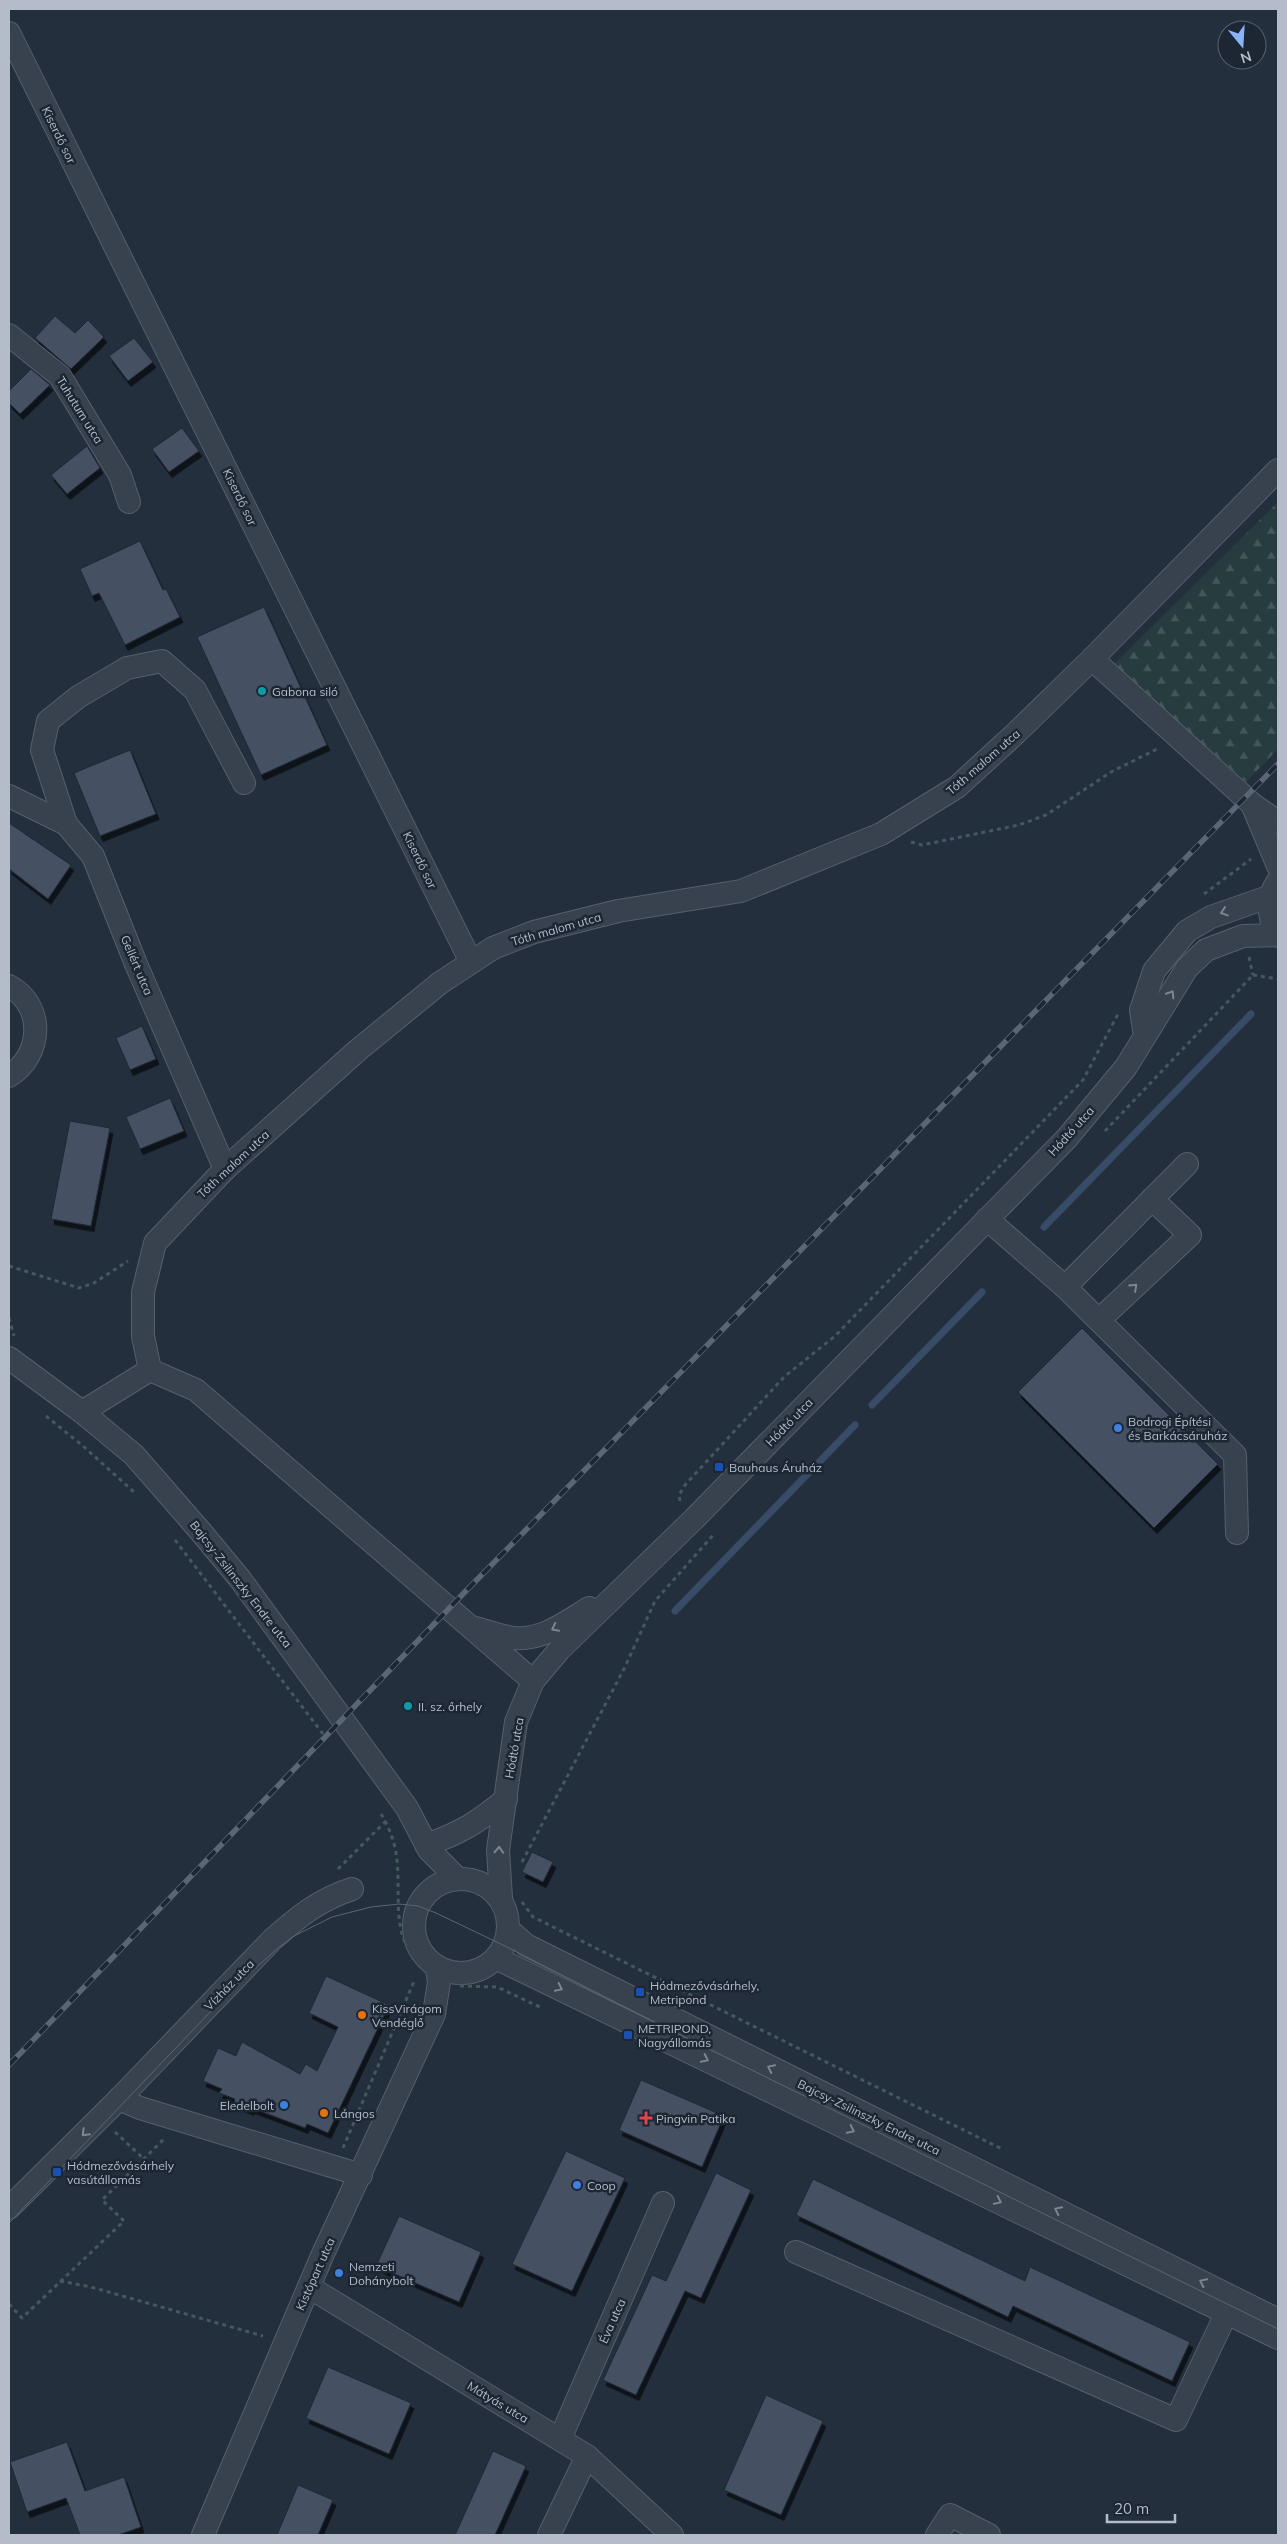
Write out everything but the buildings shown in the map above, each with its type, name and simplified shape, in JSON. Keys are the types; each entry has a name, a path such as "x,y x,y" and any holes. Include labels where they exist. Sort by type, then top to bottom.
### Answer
{"street":[{"name":"Kiserdő sor","path":"12,48 471,962"},
{"name":"Tuhutum utca","path":"9,334 60,376 120,475 129,502"},
{"name":"Tóth malom utca","path":"150,1370 143,1336 143,1292 156,1243 225,1169 358,1050 440,983 493,948 534,932 618,911 741,891 881,834 957,788 1092,659 1278,470"},
{"path":"1092,659 1252,804 1278,822"},
{"path":"66,824 42,750 48,721 78,697 127,668 162,661 195,690 244,783"},
{"name":"Gellért utca","path":"9,796 66,824 93,856 136,964 225,1169"},
{"path":"1252,804 1278,866"},
{"path":"1274,889 1269,910 1272,923 1278,935"},
{"path":"1145,1035 1141,1010 1154,971 1186,931 1211,916 1274,889"},
{"name":"Hódtó utca","path":"511,1899 498,1850 516,1722 533,1681 560,1649 694,1518 1067,1138 1126,1067 1187,968 1206,950 1243,936 1278,935"},
{"path":"9,986 22,996 31,1009 36,1028 30,1056 19,1070 9,1076"},
{"path":"1065,1287 1187,1164"},
{"path":"1099,1320 1190,1235 1152,1199"},
{"path":"987,1219 1065,1287 1235,1455 1237,1532"},
{"name":"Bajcsy-Zsilinszky Endre utca","path":"9,1358 82,1412 134,1454 240,1579 407,1808 427,1847 457,1878"},
{"path":"82,1412 150,1370 196,1390 404,1571 474,1628 533,1681"},
{"path":"474,1628 513,1638 543,1634 554,1630 626,1584"},
{"path":"427,1847 456,1835 506,1799"},
{"name":"Bajcsy-Zsilinszky Endre utca","path":"427,1847 427,1892"},
{"path":"457,1878 474,1880 489,1886 511,1899 508,1913 509,1930 505,1946 485,1968 471,1973 427,1970 414,1935 414,1920 418,1906 427,1892 441,1882 457,1878"},
{"name":"Vízház utca","path":"9,2208 119,2099 273,1939 297,1917 327,1897 352,1890"},
{"name":"Bajcsy-Zsilinszky Endre utca","path":"509,1930 526,1945 543,1954 1230,2305 1278,2338"},
{"name":"Bajcsy-Zsilinszky Endre utca","path":"496,1958 1230,2305 1278,2320"},
{"name":"Kistópart utca","path":"203,2535 309,2287 434,2014 439,1982 427,1970"},
{"name":"Kistópart utca","path":"434,2014 471,1973"},
{"path":"119,2099 183,2121 361,2175"},
{"name":"Éva utca","path":"560,2439 664,2203"},
{"path":"796,2252 1176,2420 1230,2305"},
{"name":"Mátyás utca","path":"309,2287 588,2456 672,2535"},
{"path":"549,2535 588,2456"},
{"path":"937,2535 950,2515 989,2535"}],"path":[{"path":"881,834 922,845 1019,825 1046,815 1111,772 1179,738"},
{"path":"1198,899 1229,877"},
{"path":"1253,975 1278,979"},
{"path":"519,1867 625,1667 655,1600 713,1535 680,1503 679,1496 685,1485 784,1377 835,1336 1083,1080 1122,1006"},
{"path":"9,1266 79,1288 94,1283 156,1243"},
{"path":"39,1410 84,1446 137,1495"},
{"path":"174,1538 331,1746"},
{"path":"376,1807 386,1821 396,1852 398,1882"},
{"path":"511,1899 533,1917 1002,2149"},
{"path":"335,2167 427,1970"},
{"path":"9,2304 22,2318 124,2221 102,2200 183,2121"},
{"path":"60,2281 91,2287 286,2342"}],"green space":[{"path":"1278,502 1278,749 1246,782 1114,664"}],"waterway":[{"path":"1044,1227 1251,1014"},
{"path":"872,1405 982,1292"},
{"path":"675,1611 855,1425"}],"tram line":[{"path":"9,2223 233,1988 278,1948 294,1936 332,1917 371,1907 399,1904 418,1906 436,1913 505,1946 652,2021 1278,2329"}],"railway":[{"path":"9,2065 462,1595 1278,764"}],"place":[{"name":"Gabona siló","path":"262,691"},
{"name":"Bodrogi Építési és Barkácsáruház","path":"1118,1428"},
{"name":"Bauhaus Áruház","path":"719,1467"},
{"name":"II. sz. őrhely","path":"408,1706"},
{"name":"Hódmezővásárhely, Metripond","path":"640,1992"},
{"name":"KissVirágom Vendéglő","path":"362,2015"},
{"name":"METRIPOND, Nagyállomás","path":"628,2035"},
{"name":"Eledelbolt","path":"284,2105"},
{"name":"Lángos","path":"324,2113"},
{"name":"Pingvin Patika","path":"646,2118"},
{"name":"Hódmezővásárhely vasútállomás","path":"57,2172"},
{"name":"Coop","path":"577,2185"},
{"name":"Nemzeti Dohánybolt","path":"339,2273"}]}
